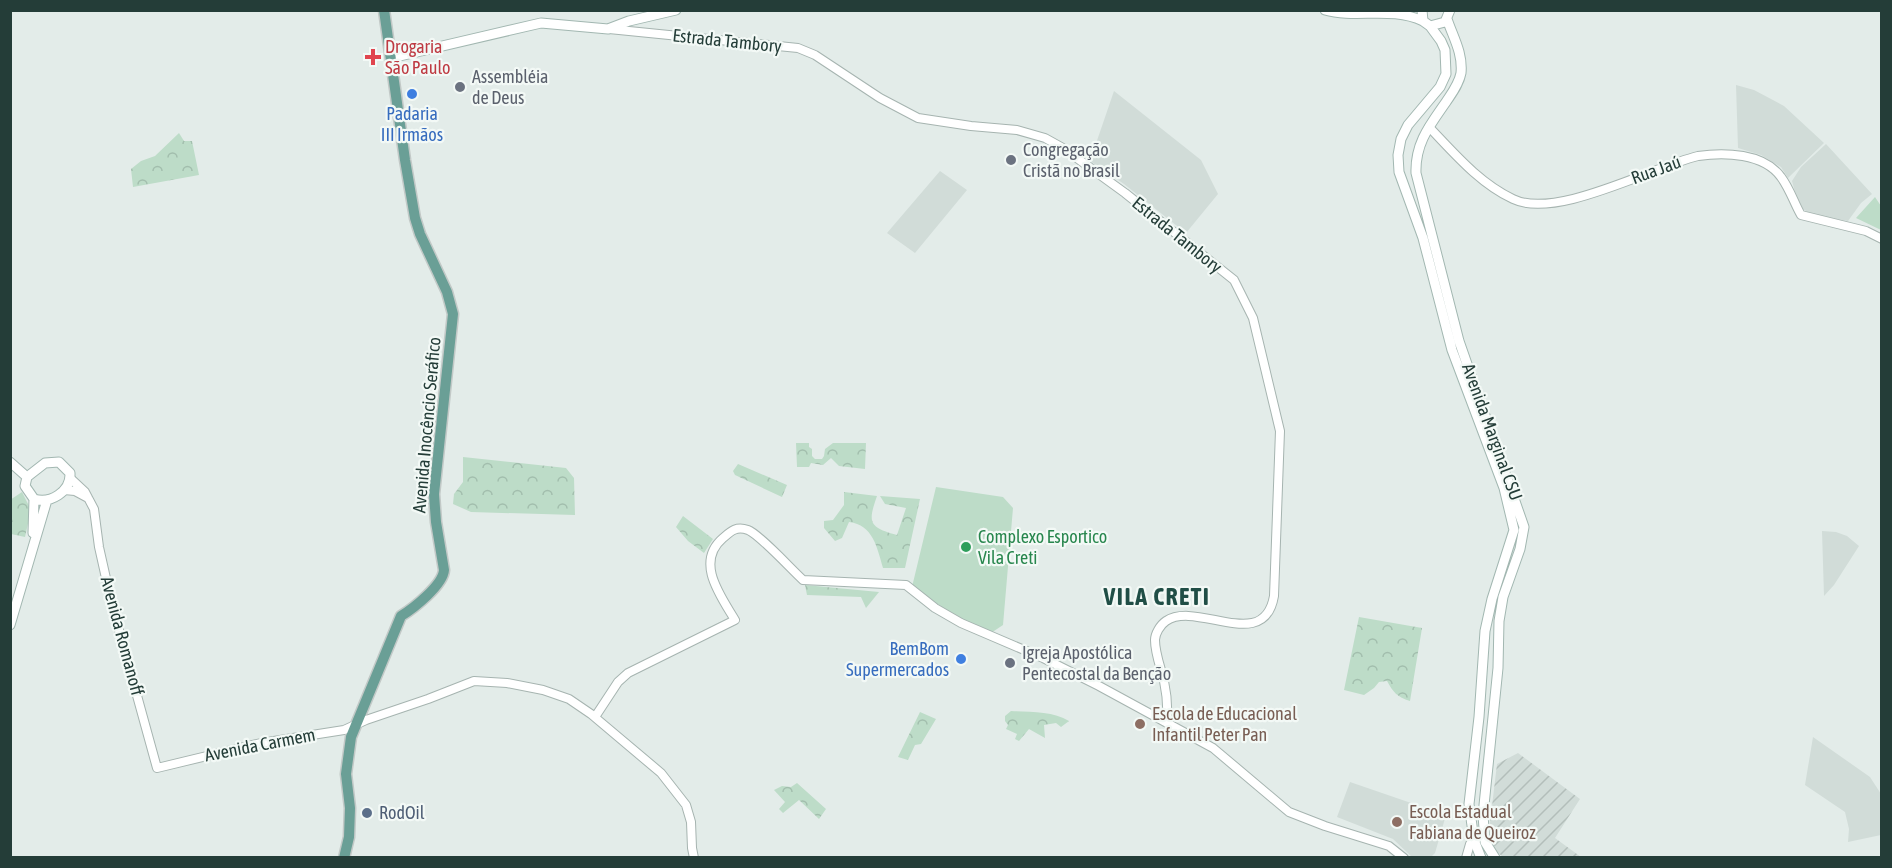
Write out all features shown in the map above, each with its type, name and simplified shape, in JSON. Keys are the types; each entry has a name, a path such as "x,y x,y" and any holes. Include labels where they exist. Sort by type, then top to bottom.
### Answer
{"main road":[{"name":"Avenida Inocêncio Seráfico","path":"344,858 349,837 350,808 346,774 351,737 401,616 443,578 444,570 437,533 434,494 453,314 447,292 415,218 384,10"},
{"path":"608,28 676,10"},
{"path":"1324,10 1397,14 1441,24 1449,15"},
{"name":"Avenida Marginal CSU","path":"1449,15 1460,52 1461,72 1453,92 1424,133 1417,151 1418,184 1462,349 1524,526 1520,549 1500,611 1498,668 1483,815 1485,842 1495,858"},
{"name":"Avenida Marginal CSU","path":"1425,19 1442,41 1447,61 1446,74 1440,87 1408,125 1401,139 1398,155 1399,172 1423,238 1452,350 1504,488 1514,530 1492,599 1485,631 1479,717 1469,804 1474,840 1481,858"},
{"path":"633,30 632,24 635,20"},
{"name":"Estrada Tambory","path":"392,58 541,23 608,28"},
{"path":"10,462 27,477"},
{"path":"59,462 67,470 70,478 64,490 47,500 34,499 25,486 27,477 45,463 59,462"},
{"path":"32,547 34,499"},
{"path":"10,626 47,500"}],"street":[{"name":"Estrada Tambory","path":"608,28 798,48 815,55 880,98 918,118 1017,130 1045,138 1064,148 1125,193 1234,280 1253,318 1280,431 1274,596 1270,609 1257,622 1231,623 1196,616 1183,616 1165,621 1159,628 1155,641 1167,694 1167,723"},
{"name":"Rua Jaú","path":"1428,128 1473,172 1490,185 1523,203 1547,204 1571,199 1698,156 1717,153 1753,159 1778,172 1802,214 1866,231 1881,239"},
{"path":"70,478 88,498"},
{"path":"64,490 75,491 88,498"},
{"name":"Avenida Romanoff","path":"88,498 94,509 99,547 112,605 157,768 164,766"},
{"path":"595,717 618,682 628,673 735,620 717,589 710,567 712,551 718,542 733,529 746,530 757,535 802,580 906,585 935,608 961,623 1042,658 1213,748 1289,812 1389,846 1404,858"},
{"name":"Avenida Carmem","path":"164,766 261,743 344,730 480,680 507,682 569,699 595,717 661,773 686,805 691,822 694,858"},
{"path":"1466,858 1474,840 1484,833"}],"shaded area":[{"path":"1736,85 1754,90 1784,106 1824,143 1788,178 1781,167 1761,155 1738,148"},
{"path":"1114,91 1201,160 1218,194 1186,233 1124,184 1090,161"},
{"path":"1826,144 1872,194 1861,203 1848,221 1812,215 1800,207 1795,192 1792,181 1801,167"},
{"path":"940,171 967,190 915,253 887,233"},
{"path":"1822,531 1847,536 1859,546 1834,585 1824,596"},
{"path":"1813,737 1870,777 1881,794 1881,835 1848,842 1849,829 1845,812 1805,785"},
{"path":"1518,753 1580,799 1555,838 1581,857 1503,857 1495,850 1490,823 1497,764"},
{"name":"Escola Estadual Fabiana de Queiroz","path":"1350,782 1446,815 1435,853 1431,857 1412,857 1393,839 1337,817"}],"green space":[{"path":"179,133 184,141 192,141 199,175 133,187 131,169 141,161 155,156"},
{"path":"1875,197 1881,206 1881,230 1856,218"},
{"path":"796,443 809,443 812,456 815,459 822,459 825,449 833,443 866,443 865,469 839,466 831,458 823,465 811,463 809,467 797,467"},
{"path":"463,457 566,468 574,478 575,515 471,512 453,504 454,494 463,482"},
{"path":"738,464 787,485 782,497 735,475 733,471"},
{"name":"Complexo Esportico Vila Creti","path":"936,487 1003,497 1013,508 1003,625 991,633 960,619 912,587"},
{"path":"22,492 31,510 25,537 11,534 10,500"},
{"path":"844,492 877,496 872,512 873,522 880,529 897,535 906,508 885,504 880,496 920,499 905,568 883,568 873,538 869,532 857,524 849,522 842,538 835,541 824,528 824,521 833,520 844,505"},
{"path":"683,516 713,539 704,553 688,541 676,527"},
{"path":"805,585 879,592 866,608 861,597 807,595"},
{"path":"1359,617 1422,628 1410,701 1396,694 1387,681 1379,682 1364,695 1344,690"},
{"path":"1011,711 1049,714 1069,721 1061,727 1056,723 1044,725 1045,738 1029,729 1019,741 1015,739 1017,734 1006,729 1008,725 1005,716"},
{"path":"920,712 936,719 921,744 915,745 908,760 898,757"},
{"path":"797,783 826,809 819,819 799,800 783,813 779,809 785,802 774,790 782,786 791,787"}],"place":[{"name":"Drogaria São Paulo","path":"373,57"},
{"name":"Assembléia de Deus","path":"460,87"},
{"name":"Padaria III Irmãos","path":"412,94"},
{"name":"Congregação Cristã no Brasil","path":"1011,160"},
{"name":"Complexo Esportico Vila Creti","path":"966,547"},
{"name":"BemBom Supermercados","path":"961,659"},
{"name":"Igreja Apostólica Pentecostal da Benção","path":"1010,663"},
{"name":"Escola de Educacional Infantil Peter Pan","path":"1140,724"},
{"name":"RodOil","path":"367,813"},
{"name":"Escola Estadual Fabiana de Queiroz","path":"1397,822"}],"district":[{"name":"VILA CRETI","path":"1157,597"}]}
